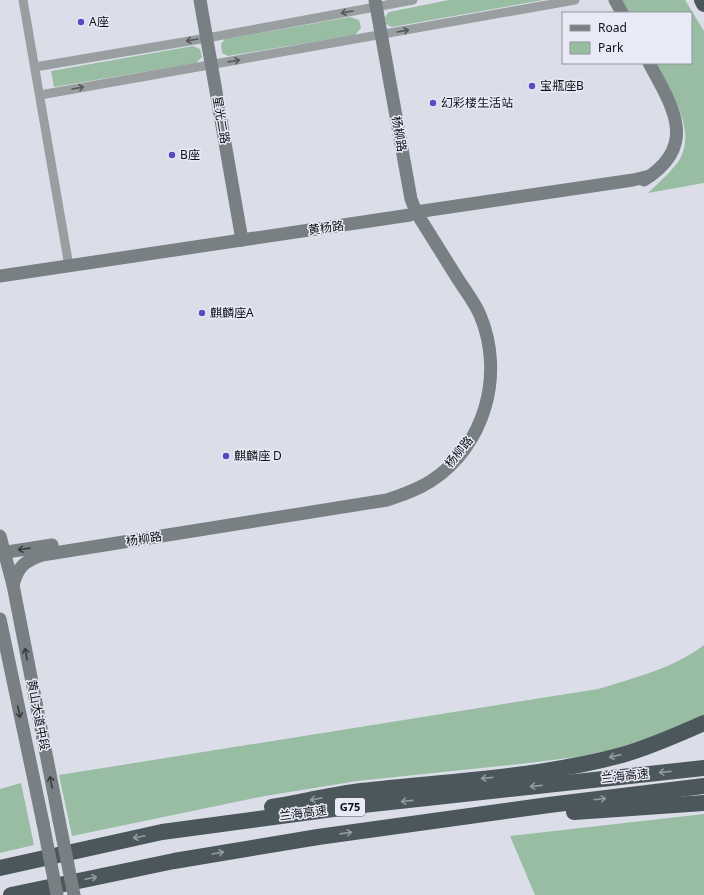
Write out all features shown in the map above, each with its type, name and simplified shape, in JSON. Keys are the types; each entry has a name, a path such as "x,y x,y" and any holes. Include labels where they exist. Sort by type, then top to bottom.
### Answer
{"highway":[{"path":"702,0 704,4"},
{"path":"162,832 269,807 360,792 524,774 578,765 623,754 671,738 704,723"},
{"name":"兰海高速","path":"0,868 162,832 363,806 704,768"},
{"path":"436,820 704,786"},
{"name":"G75","path":"436,820 704,803"},
{"name":"兰海高速","path":"11,895 174,861 318,836 436,820"}],"street":[{"path":"23,0 69,266"},
{"name":"星光二路","path":"200,0 242,240"},
{"path":"35,67 207,38 372,4 413,0"},
{"path":"40,95 575,0"},
{"path":"615,0 621,12"},
{"name":"杨柳路","path":"2,552 370,498 391,493 415,483 438,468 458,446 468,432 483,385 483,351 473,317 466,301 401,190 372,4"},
{"name":"黄杨路","path":"0,276 415,215 650,176 669,158 676,145 677,131 669,100 650,64"},
{"name":"杨柳路","path":"13,585 16,574 23,564 28,560 42,555 387,500 417,489 432,481 453,463 473,436 486,404 492,367 490,349 480,315 415,215"},
{"name":"黄山大道中段","path":"0,536 2,552 13,585 74,895"},
{"name":"黄山大道中段","path":"0,619 57,895"}],"green space":[{"path":"449,0 543,0 392,27 386,24 385,17 389,12"},
{"path":"620,0 685,0 704,31 704,183 648,193 675,166 684,150 684,125 680,111 656,64 692,64 692,12 626,12"},
{"path":"350,17 359,20 361,28 355,35 228,56 222,53 221,44 225,39"},
{"path":"193,46 200,49 202,57 196,63 54,87 51,71"},
{"path":"704,645 704,715 668,732 620,748 577,757 357,781 265,796 72,836 59,775 598,689 653,672 680,660"},
{"path":"21,783 34,845 0,853 0,789"},
{"path":"704,814 704,895 535,895 510,836"}],"place":[{"name":"A座","path":"81,22"},
{"name":"宝瓶座B","path":"532,86"},
{"name":"幻彩楼生活站","path":"433,103"},
{"name":"B座","path":"172,155"},
{"name":"麒麟座A","path":"202,313"},
{"name":"麒麟座 D","path":"226,456"}]}
